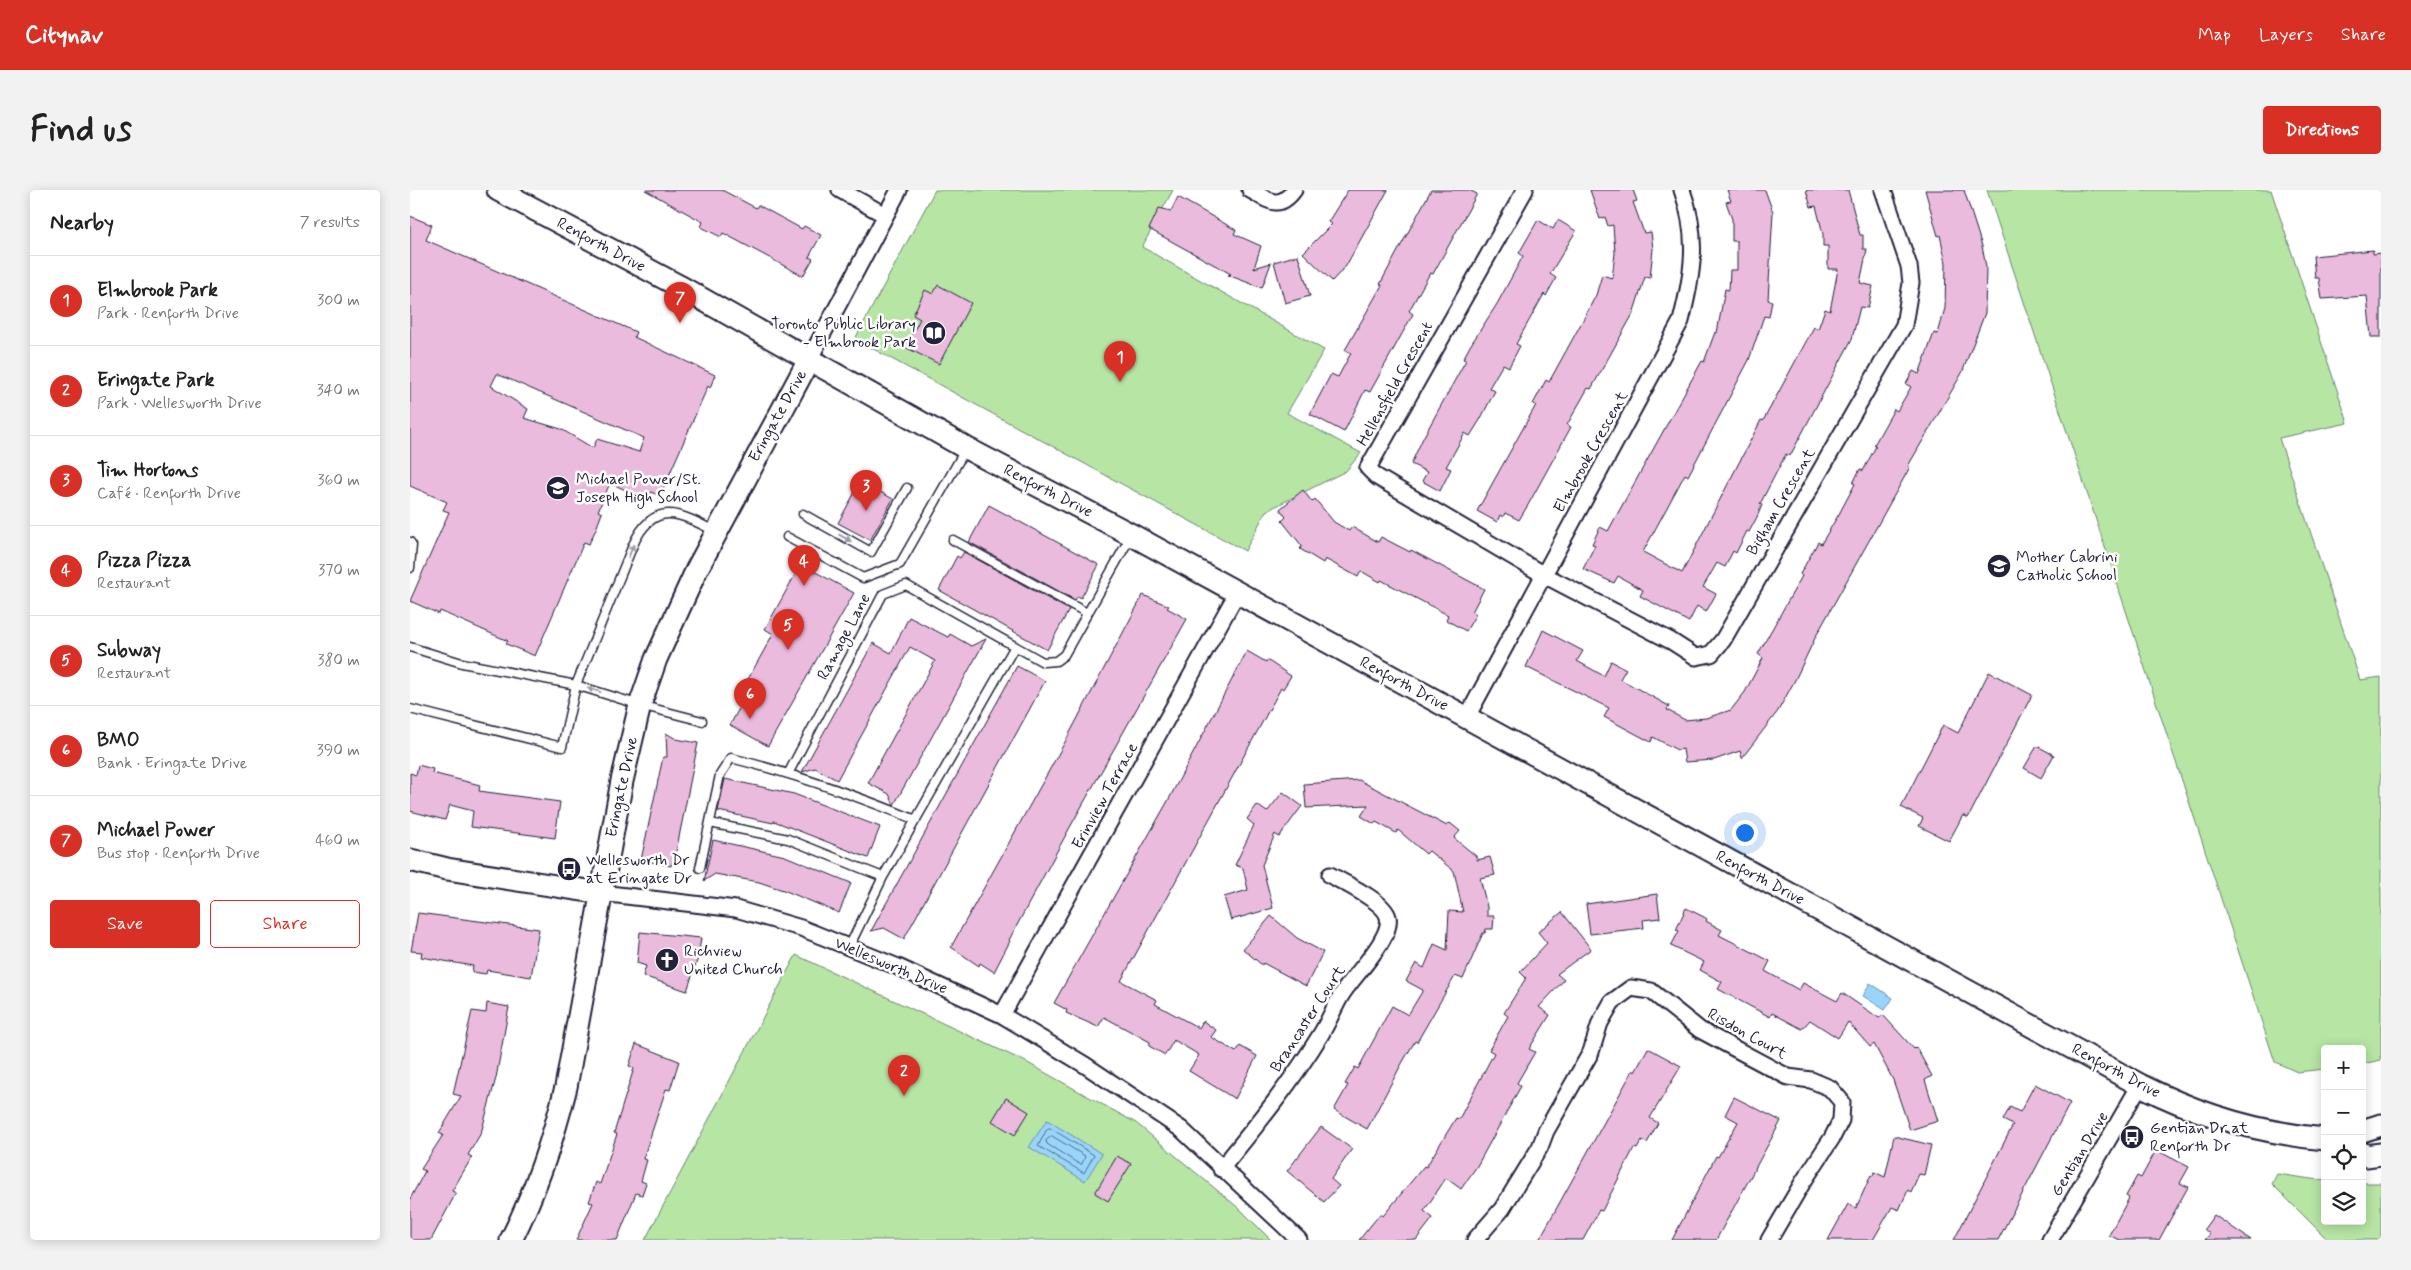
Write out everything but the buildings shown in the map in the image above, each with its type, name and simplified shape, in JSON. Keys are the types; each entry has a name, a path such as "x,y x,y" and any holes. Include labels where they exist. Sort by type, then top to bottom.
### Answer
{"main road":[{"name":"Renforth Drive","path":"498,190 679,286 966,448 1132,535 2140,1085 2168,1099 2237,1125 2269,1132 2321,1138"},
{"name":"Eringate Drive","path":"511,1240 536,1185 555,1131 566,1087 622,780 640,705 666,634 716,532 809,360"},
{"name":"Wellesworth Drive","path":"410,860 447,869 601,893"},
{"path":"2366,1130 2381,1125"},
{"path":"2366,1156 2381,1154"}],"street":[{"path":"840,190 885,215"},
{"path":"809,360 899,190"},
{"path":"1250,190 1272,202 1279,202 1288,198 1294,190"},
{"name":"Hellensfield Crescent","path":"1525,190 1368,468 1377,477 1544,575"},
{"name":"Elmbrook Crescent","path":"1467,717 1682,321 1694,262 1691,221 1682,190"},
{"name":"Bigham Crescent","path":"1544,575 1671,641 1696,657 1711,654 1722,640 1904,325 1912,283 1909,266 1883,190"},
{"name":"Erinview Terrace","path":"1002,1016 1237,593"},
{"name":"Brancaster Court","path":"1221,1169 1306,1057 1322,1033 1342,993 1368,960 1388,926 1388,916 1381,906 1330,875"},
{"name":"Wellesworth Drive","path":"601,893 736,909 801,928 898,967 1002,1016 1085,1065 1180,1129 1299,1240"},
{"name":"Risdon Court","path":"1475,1240 1502,1209 1540,1147 1546,1130 1591,1052 1600,1023 1612,1002 1631,988 1651,991 1700,1030 1788,1077 1811,1080 1830,1088 1842,1102 1841,1120 1832,1138 1768,1240"},
{"name":"Gentian Drive","path":"2052,1239 2140,1085"}],"lane":[{"path":"787,536 863,578 900,564 966,448"},
{"path":"803,514 871,552 907,488"},
{"path":"410,709 562,747 576,685 643,526 659,515 675,514 716,532"},
{"name":"Ramage Lane","path":"788,772 883,594 906,585 1043,662 1056,661 1064,655 1132,535"},
{"path":"953,540 1087,613"},
{"path":"410,542 412,544 410,568"},
{"path":"410,646 462,663 576,685 640,705 702,721"},
{"path":"849,947 883,877 1015,646"},
{"path":"700,868 720,774 731,758 788,772 916,820"},
{"path":"710,823 788,839 883,877"}],"green space":[{"path":"935,190 1173,190 1142,247 1324,350 1287,413 1361,453 1346,471 1266,511 1245,551 855,339"},
{"path":"1987,190 2271,190 2348,423 2279,438 2360,680 2381,677 2381,1060 2366,1063 2366,1045 2321,1045 2321,1069 2297,1072 2275,1062"},
{"path":"796,955 1026,1062 1136,1123 1241,1210 1271,1240 645,1240"},
{"path":"2277,1174 2321,1180 2321,1225 2366,1225 2366,1183 2381,1183 2381,1240 2328,1240 2272,1184"}],"water":[{"path":"1870,983 1893,998 1885,1010 1863,996"},
{"path":"1047,1120 1102,1154 1085,1181 1029,1147"}],"place":[{"name":"Michael Power","path":"680,323"},
{"name":"Toronto Public Library - Elmbrook Park","path":"934,333"},
{"name":"Elmbrook Park","path":"1120,382"},
{"name":"Michael Power/St. Joseph High School","path":"558,488"},
{"name":"Tim Hortons","path":"866,511"},
{"name":"Mother Cabrini Catholic School","path":"1999,566"},
{"name":"Pizza Pizza","path":"804,586"},
{"name":"Subway","path":"788,650"},
{"name":"BMO","path":"750,719"},
{"name":"Wellesworth Dr at Eringate Dr","path":"569,869"},
{"name":"Richview United Church","path":"667,960"},
{"name":"Eringate Park","path":"904,1096"},
{"name":"Gentian Dr at Renforth Dr","path":"2132,1137"}]}
